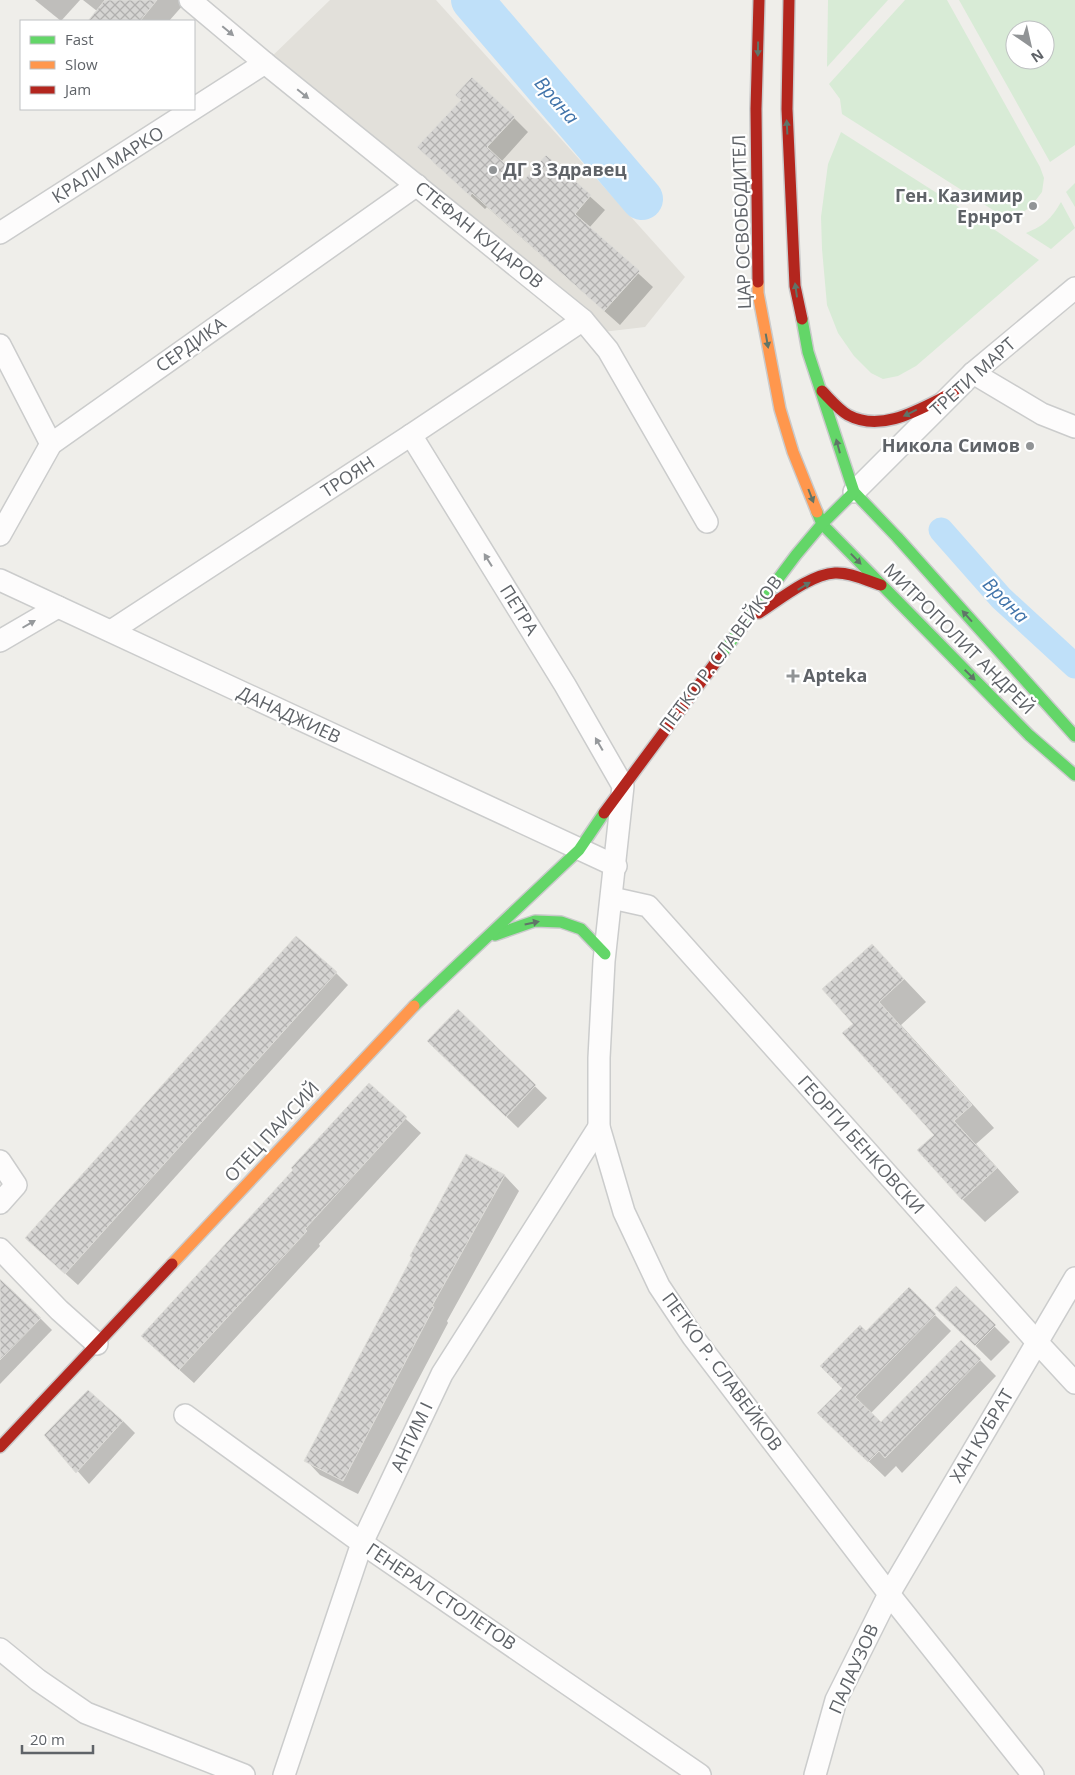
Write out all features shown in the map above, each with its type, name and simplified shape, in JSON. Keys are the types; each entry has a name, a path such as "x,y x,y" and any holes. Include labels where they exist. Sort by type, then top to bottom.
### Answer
{"main road":[{"name":"ЦАР ОСВОБОДИТЕЛ","path":"759,0 756,109 758,293 780,410 793,452 822,524"},
{"path":"789,0 787,109 795,286 808,352 854,492"},
{"path":"820,390 833,404 850,416 881,422 900,418 954,392"},
{"name":"ПЕТКО Р. СЛАВЕЙКОВ","path":"579,850 623,786 796,554 822,524 854,492"},
{"name":"МИТРОПОЛИТ АНДРЕЙ","path":"854,492 897,537 1075,736"},
{"name":"МИТРОПОЛИТ АНДРЕЙ","path":"822,524 1029,735 1075,775"},
{"path":"747,620 818,578 835,573 854,576 882,586"},
{"name":"ОТЕЦ ПАИСИЙ","path":"0,1447 407,1013 579,850"},
{"path":"486,938 535,921 561,922 581,929 605,954"}],"street":[{"name":"СТЕФАН КУЦАРОВ","path":"190,0 583,320 608,350 708,522"},
{"name":"КРАЛИ МАРКО","path":"195,108 265,63"},
{"name":"КРАЛИ МАРКО","path":"0,233 192,110"},
{"name":"СЕРДИКА","path":"0,535 51,444 417,185"},
{"name":"ТРЕТИ МАРТ","path":"854,492 973,373 1075,288"},
{"name":"ТРОЯН","path":"111,632 583,320"},
{"path":"0,346 51,444"},
{"path":"973,373 1042,414 1075,427"},
{"name":"ПЕТРА","path":"411,435 565,685 623,786"},
{"name":"ДАНАДЖИЕВ","path":"3,584 58,607 579,850"},
{"path":"0,641 58,607"},
{"name":"ПЕТКО Р. СЛАВЕЙКОВ","path":"623,786 616,866 605,954 599,1058 600,1127 624,1212 659,1286 693,1337 888,1594 1033,1775"},
{"path":"579,850 616,866"},
{"name":"ГЕОРГИ БЕНКОВСКИ","path":"612,898 648,906 1075,1383"},
{"name":"АНТИМ I","path":"284,1775 362,1543 442,1374 600,1127"},
{"path":"0,1161 16,1185 0,1203"},
{"path":"0,1249 59,1310 97,1344"},
{"name":"ХАН КУБРАТ","path":"888,1594 1075,1278"},
{"name":"ГЕНЕРАЛ СТОЛЕТОВ","path":"185,1415 362,1543 700,1775"},
{"name":"ПАЛАУЗОВ","path":"815,1775 836,1700 888,1594"},
{"path":"0,1649 38,1680 86,1713 244,1775"}],"shaded area":[{"name":"ДГ 3 Здравец","path":"330,0 436,0 685,277 645,327 594,333 265,63"}],"green space":[{"path":"828,0 888,0 827,67"},
{"path":"905,0 947,0 1040,167 1044,178 1042,192 1032,205 1020,215 1004,217 842,114 840,99 829,84"},
{"path":"959,0 1075,0 1075,145 1050,162"},
{"path":"841,132 1039,260 916,366 898,376 883,379 871,373 854,356 838,333 827,305 821,217 828,164"},
{"path":"1075,183 1075,207 1066,192"},
{"path":"1061,202 1075,228 1051,249 1026,233 1047,221"}],"building":[{"path":"105,0 157,0 141,20 89,20"},
{"path":"472,77 515,117 487,147 523,181 546,155 591,195 575,214 640,271 604,311 472,193 470,196 417,147 461,100 455,95"},
{"path":"296,936 337,972 65,1274 25,1238"},
{"path":"872,944 904,979 879,1002 972,1105 954,1121 997,1168 962,1200 917,1150 934,1135 842,1033 853,1024 822,989"},
{"path":"458,1009 536,1085 506,1117 427,1041"},
{"path":"369,1083 407,1117 305,1229 307,1231 179,1370 141,1336 293,1170 291,1168"},
{"path":"466,1154 505,1175 432,1306 434,1307 343,1481 304,1461 412,1257 410,1256"},
{"path":"0,1279 41,1318 0,1360"},
{"path":"956,1286 996,1325 975,1346 935,1308"},
{"path":"909,1287 936,1314 855,1397 881,1422 961,1340 981,1359 885,1458 879,1451 868,1462 817,1413 842,1388 820,1366 860,1325 866,1331"},
{"path":"88,1390 123,1421 76,1473 44,1435"}],"waterway":[{"name":"Врана","path":"472,0 642,199"},
{"name":"Врана","path":"941,530 1001,598 1075,666"}],"traffic: fast":[{"path":"802,319 808,352 854,492 897,537 1075,736"},
{"path":"721,655 796,555 822,524 854,492"},
{"path":"817,512 822,524 1029,735 1075,775"},
{"path":"414,1006 579,850 604,813"},
{"path":"495,935 535,921 561,922 581,929 605,954"}],"traffic: slow":[{"path":"758,282 758,293 780,409 793,452 817,512"},
{"path":"172,1264 414,1006"}],"traffic: jam":[{"path":"758,282 756,109 759,0"},
{"path":"789,0 787,109 795,286 802,319"},
{"path":"822,391 837,407 848,415 861,420 875,422 889,420 916,411 954,392"},
{"path":"759,613 796,588 826,574 847,574 881,585"},
{"path":"604,813 721,655"},
{"path":"0,1447 172,1264"}],"place":[{"name":"ДГ 3 Здравец","path":"493,170"},
{"name":"Ген. Казимир Ернрот","path":"1033,206"},
{"name":"Никола Симов","path":"1030,446"},
{"name":"Apteka","path":"793,676"}]}
